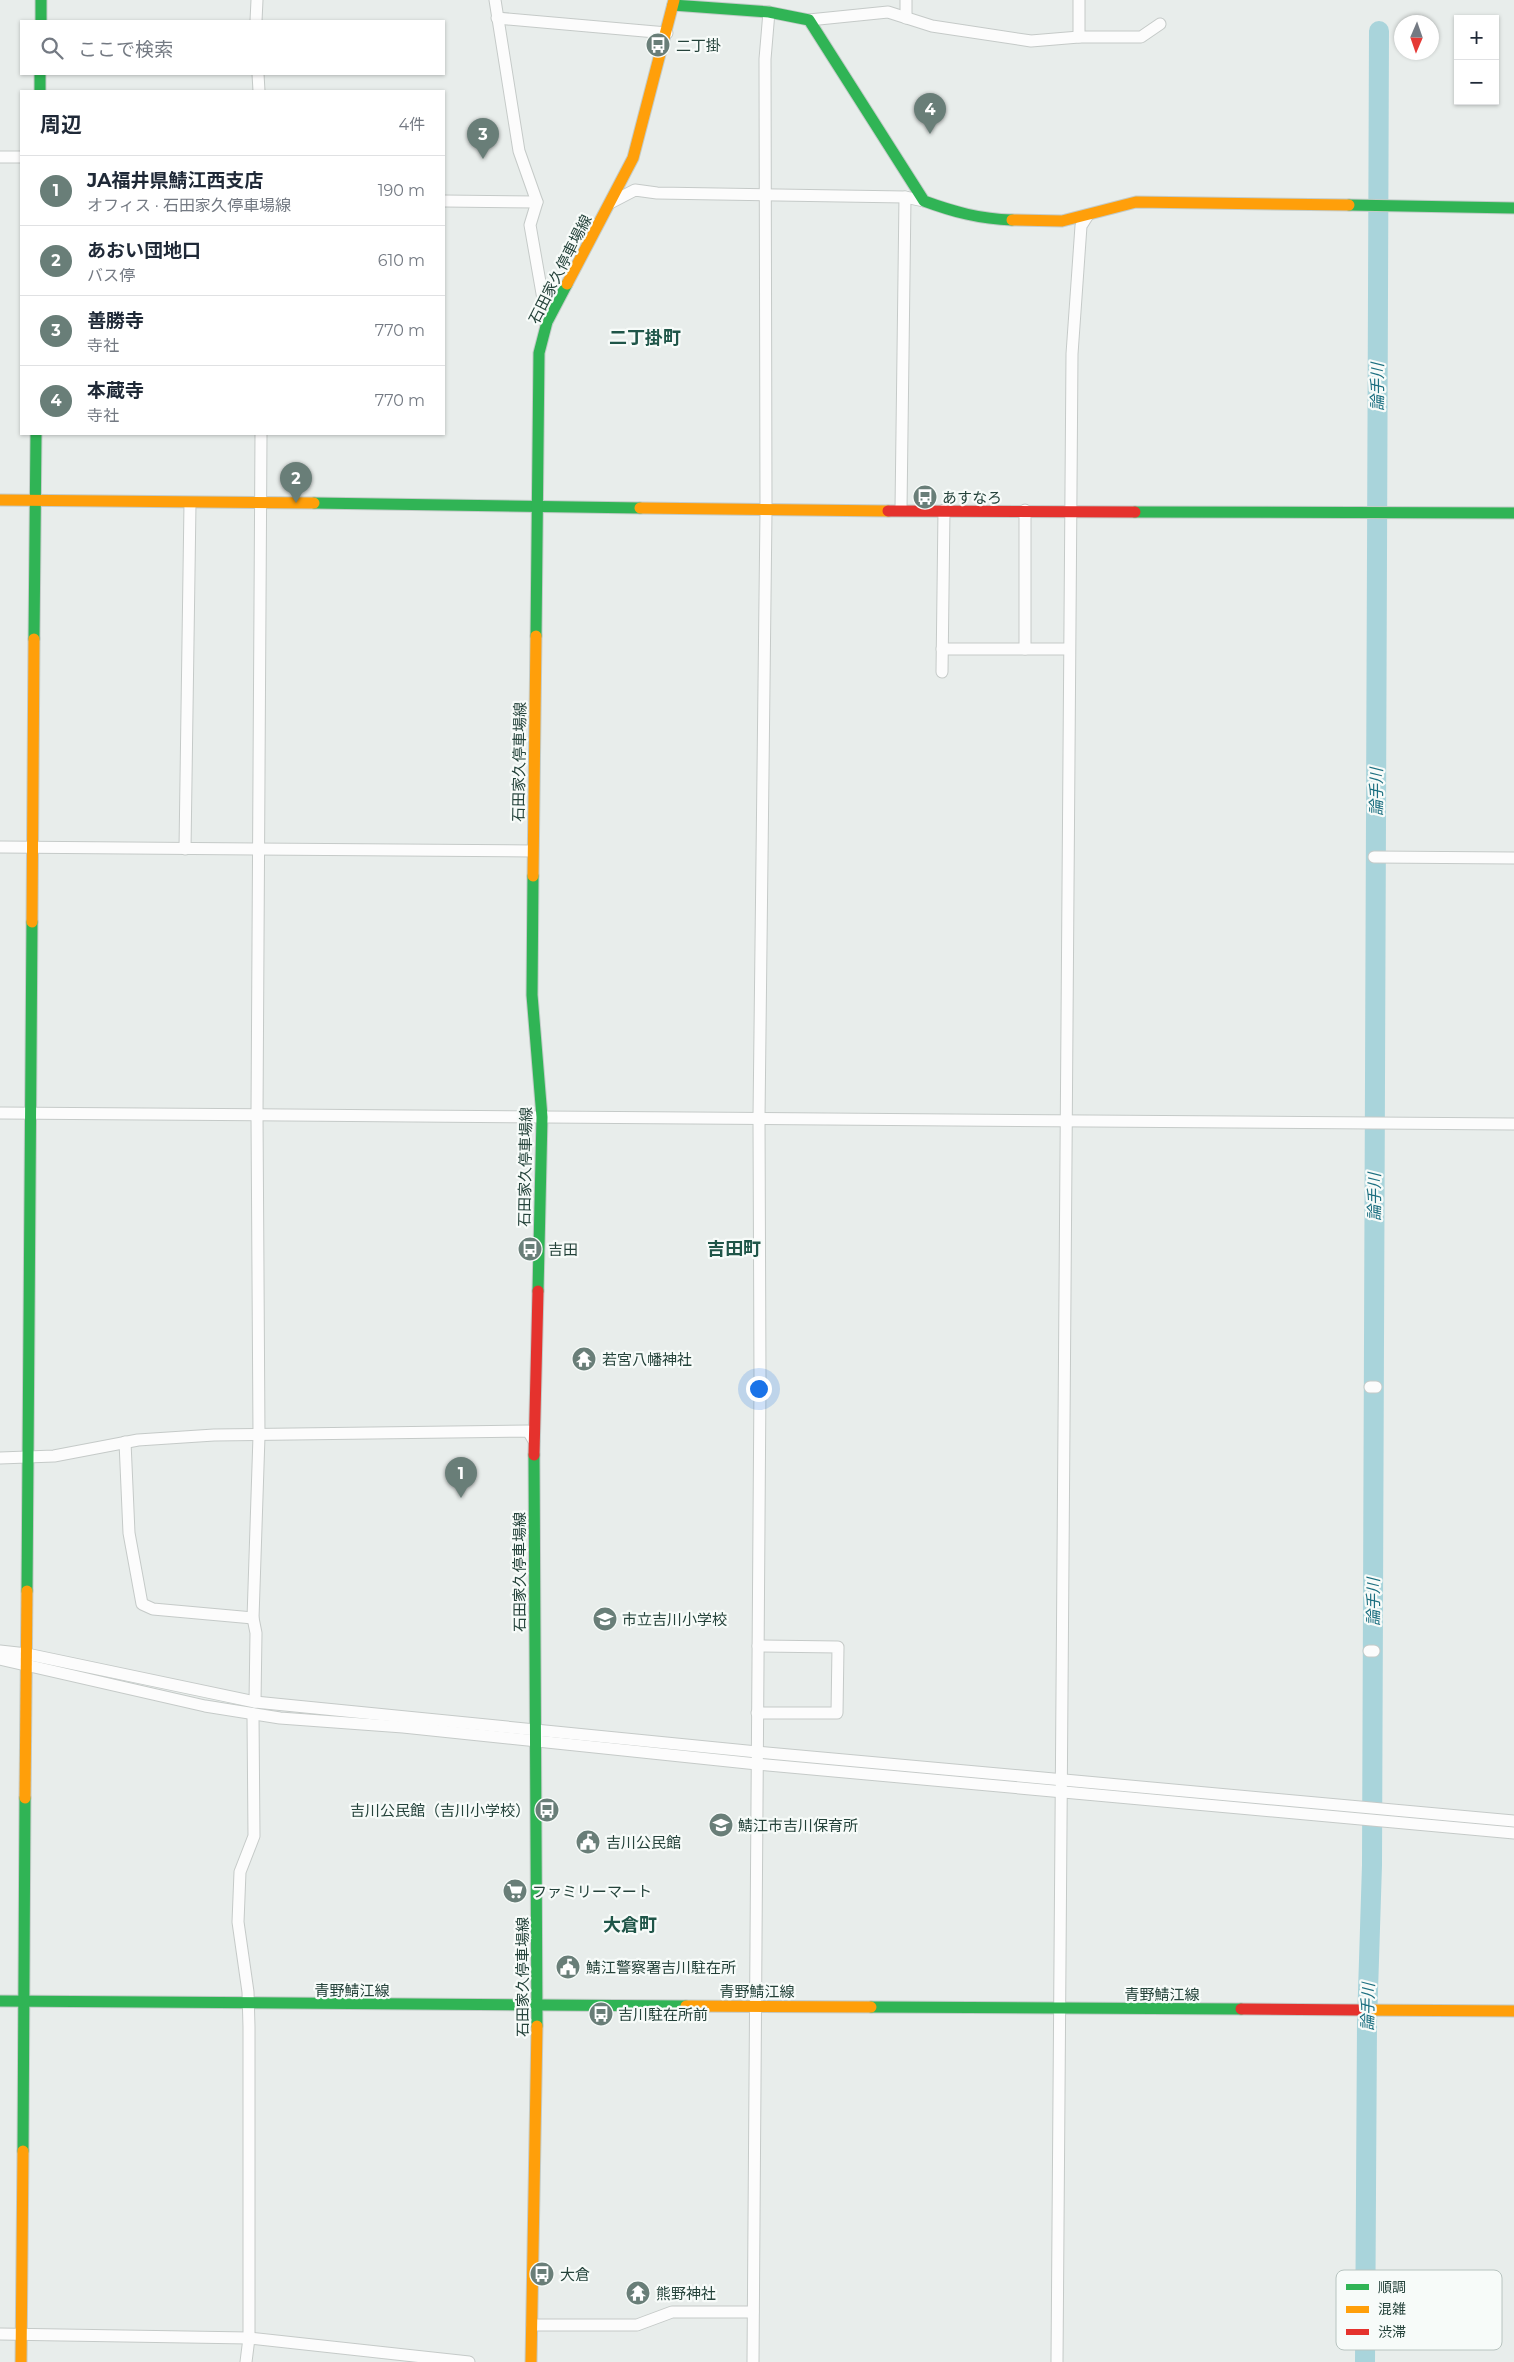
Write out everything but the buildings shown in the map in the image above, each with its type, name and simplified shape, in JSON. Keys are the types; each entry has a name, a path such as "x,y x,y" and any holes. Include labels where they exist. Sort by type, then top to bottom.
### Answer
{"street":[{"path":"40,0 41,20"},
{"path":"256,0 256,20"},
{"path":"496,0 497,18 519,151 537,202 530,225 547,322"},
{"path":"906,0 906,18"},
{"path":"1079,0 1079,37"},
{"path":"671,2 756,6 769,12 810,20 888,12 932,26 1030,41 1079,37 1141,37 1160,24"},
{"name":"石田家久停車場線","path":"531,2362 537,2006 534,1442 542,1117 532,995 532,851 539,353 547,322 633,158 667,33 671,2"},
{"path":"753,2362 758,1646 759,1118 766,511 764,194 765,59 769,12"},
{"path":"497,18 667,33"},
{"path":"810,20 924,201"},
{"path":"40,75 40,90"},
{"path":"258,75 259,90"},
{"path":"0,157 20,157"},
{"path":"610,203 635,190 657,193 905,197 924,201 954,213 987,219 1062,221 1136,202 1514,208"},
{"path":"901,510 905,197"},
{"path":"445,201 537,202"},
{"path":"1057,2362 1072,354 1081,226 1088,215"},
{"path":"21,2362 36,435"},
{"path":"255,1702 256,1633 253,1618 258,1436 257,1114 261,435"},
{"path":"0,500 261,504 537,505 766,511 1514,512"},
{"path":"185,848 190,503"},
{"path":"942,672 944,510"},
{"path":"1025,510 1026,649"},
{"path":"942,649 1069,649"},
{"path":"0,847 532,851"},
{"path":"1376,857 1514,858"},
{"path":"0,1113 1514,1124"},
{"path":"0,1458 54,1456 125,1442 214,1435 258,1436 528,1431 534,1442"},
{"path":"125,1442 129,1533 142,1604 153,1608 253,1618"},
{"path":"757,1713 837,1713 838,1647 758,1646"},
{"path":"0,1651 253,1715 403,1727 757,1764 1062,1785 1514,1821"},
{"path":"0,1659 27,1659 255,1702 757,1752 1514,1833"},
{"path":"246,2362 249,2338 248,2004 238,1922 240,1872 254,1836 253,1715"},
{"name":"青野鯖江線","path":"0,2001 1367,2011 1514,2010"},
{"path":"532,2326 637,2325 672,2312 753,2312"},
{"path":"0,2334 249,2338 393,2358 470,2362"}],"waterway":[{"name":"論手川","path":"1366,2270 1367,2023 1372,1865 1379,31"},
{"name":"論手川","path":"1365,2350 1365,2362"}],"traffic: fast":[{"path":"41,0 41,20"},
{"path":"673,5 769,12 809,20 924,201 967,214 1012,220"},
{"path":"40,75 40,90"},
{"path":"1349,205 1514,208"},
{"path":"536,636 539,353 547,322 567,284"},
{"path":"34,639 36,435"},
{"path":"314,503 640,508"},
{"path":"1135,512 1514,513"},
{"path":"533,876 532,995 542,1117 538,1291"},
{"path":"27,1591 32,922"},
{"path":"534,1455 537,2026"},
{"path":"23,2151 25,1798"},
{"path":"0,2001 686,2006"},
{"path":"871,2007 1241,2009"}],"traffic: slow":[{"path":"567,284 633,158 674,0"},
{"path":"1012,220 1062,221 1136,202 1349,205"},
{"path":"0,500 314,503"},
{"path":"640,508 888,511"},
{"path":"533,876 536,636"},
{"path":"32,922 34,639"},
{"path":"25,1798 27,1591"},
{"path":"686,2006 871,2007"},
{"path":"1360,2010 1514,2011"},
{"path":"531,2362 537,2026"},
{"path":"21,2362 23,2151"}],"traffic: jam":[{"path":"888,511 1135,512"},
{"path":"534,1455 538,1291"},
{"path":"1241,2009 1360,2010"}],"place":[{"name":"二丁掛","path":"658,45"},
{"name":"本蔵寺","path":"930,134"},
{"name":"善勝寺","path":"483,159"},
{"name":"あすなろ","path":"925,497"},
{"name":"あおい団地口","path":"296,503"},
{"name":"吉田","path":"530,1249"},
{"name":"若宮八幡神社","path":"584,1359"},
{"name":"JA福井県鯖江西支店","path":"461,1498"},
{"name":"市立吉川小学校","path":"605,1619"},
{"name":"吉川公民館（吉川小学校）","path":"547,1810"},
{"name":"鯖江市吉川保育所","path":"721,1825"},
{"name":"吉川公民館","path":"588,1842"},
{"name":"ファミリーマート","path":"515,1891"},
{"name":"鯖江警察署吉川駐在所","path":"568,1967"},
{"name":"吉川駐在所前","path":"601,2014"},
{"name":"大倉","path":"542,2274"},
{"name":"熊野神社","path":"638,2293"}],"district":[{"name":"二丁掛町","path":"645,338"},
{"name":"吉田町","path":"734,1249"},
{"name":"大倉町","path":"630,1925"}]}
